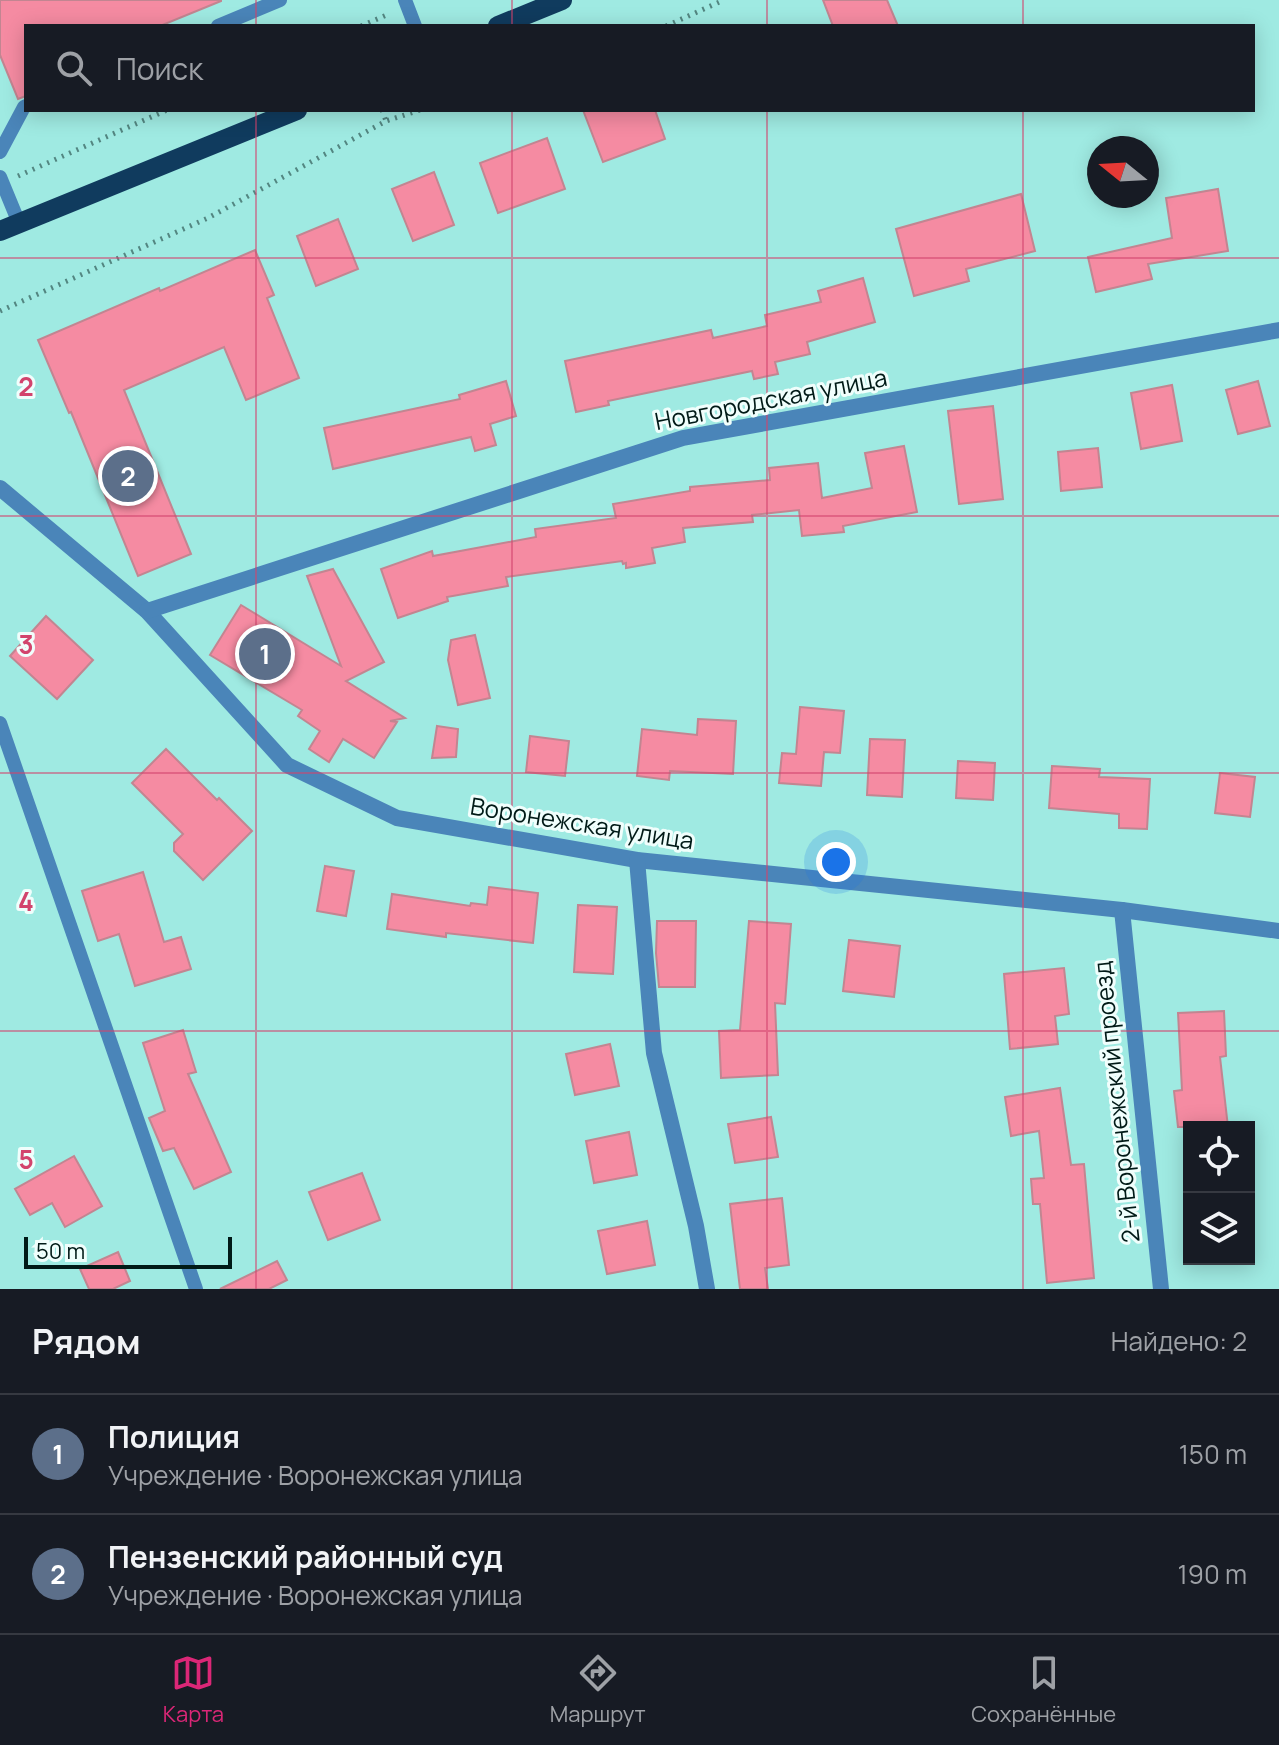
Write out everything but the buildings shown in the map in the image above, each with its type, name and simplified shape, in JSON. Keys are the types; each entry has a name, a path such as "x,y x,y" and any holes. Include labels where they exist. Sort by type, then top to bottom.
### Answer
{"main road":[{"path":"503,24 562,0"},
{"path":"10,227 292,112"}],"street":[{"name":"Новгородская улица","path":"147,611 683,438 1279,330"},
{"name":"Воронежская улица","path":"0,488 147,611 287,765 397,818 637,860 1122,910 1279,931"},
{"path":"637,860 654,1053 696,1226 707,1289"},
{"name":"2-й Воронежский проезд","path":"1122,910 1161,1289"}],"lane":[{"path":"223,24 280,0"},
{"path":"406,3 414,24"},
{"path":"0,152 24,107"},
{"path":"1,180 10,227"},
{"path":"0,723 196,1289"}],"path":[{"path":"670,24 724,0"},
{"path":"365,24 406,3"},
{"path":"1,180 162,112"},
{"path":"383,112 386,121"},
{"path":"0,311 208,218 386,121 414,112"}],"place":[{"name":"Пензенский районный суд","path":"128,476"},
{"name":"Полиция","path":"265,654"}]}
